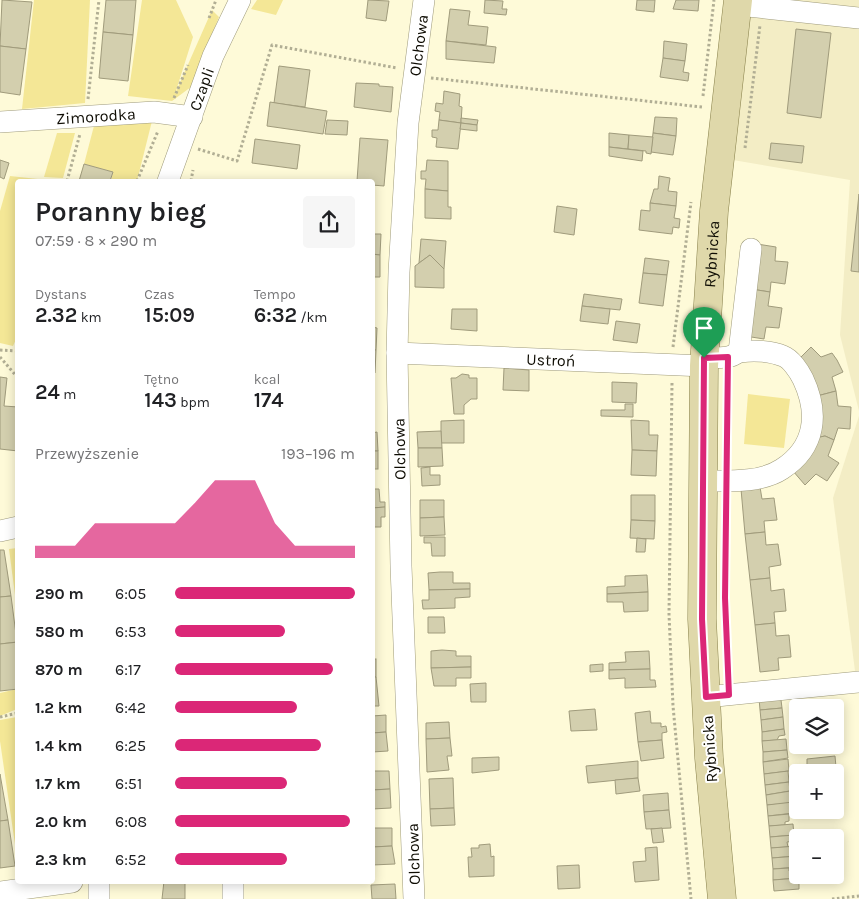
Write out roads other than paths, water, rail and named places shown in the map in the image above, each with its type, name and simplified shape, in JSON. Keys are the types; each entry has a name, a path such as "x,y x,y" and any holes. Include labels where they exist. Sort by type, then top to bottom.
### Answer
{"main road":[{"name":"Rybnicka","path":"722,899 709,758 702,619 716,481 719,358 714,211 746,4"}],"street":[{"name":"Czapli","path":"169,179 213,56 240,0"},
{"name":"Olchowa","path":"414,899 401,566 397,354 399,272 408,123 424,0"},
{"path":"746,4 859,18"},
{"name":"Zimorodka","path":"0,122 154,112 192,117"},
{"path":"719,358 750,248"},
{"name":"Ustroń","path":"397,354 719,358 756,351 784,356 799,372 811,397 813,422 808,442 798,456 781,470 763,477 716,481"},
{"path":"0,531 15,528"},
{"path":"706,697 859,682"},
{"path":"0,892 58,884"},
{"path":"71,899 72,884"},
{"path":"99,884 99,899"},
{"path":"233,884 233,899"}]}
